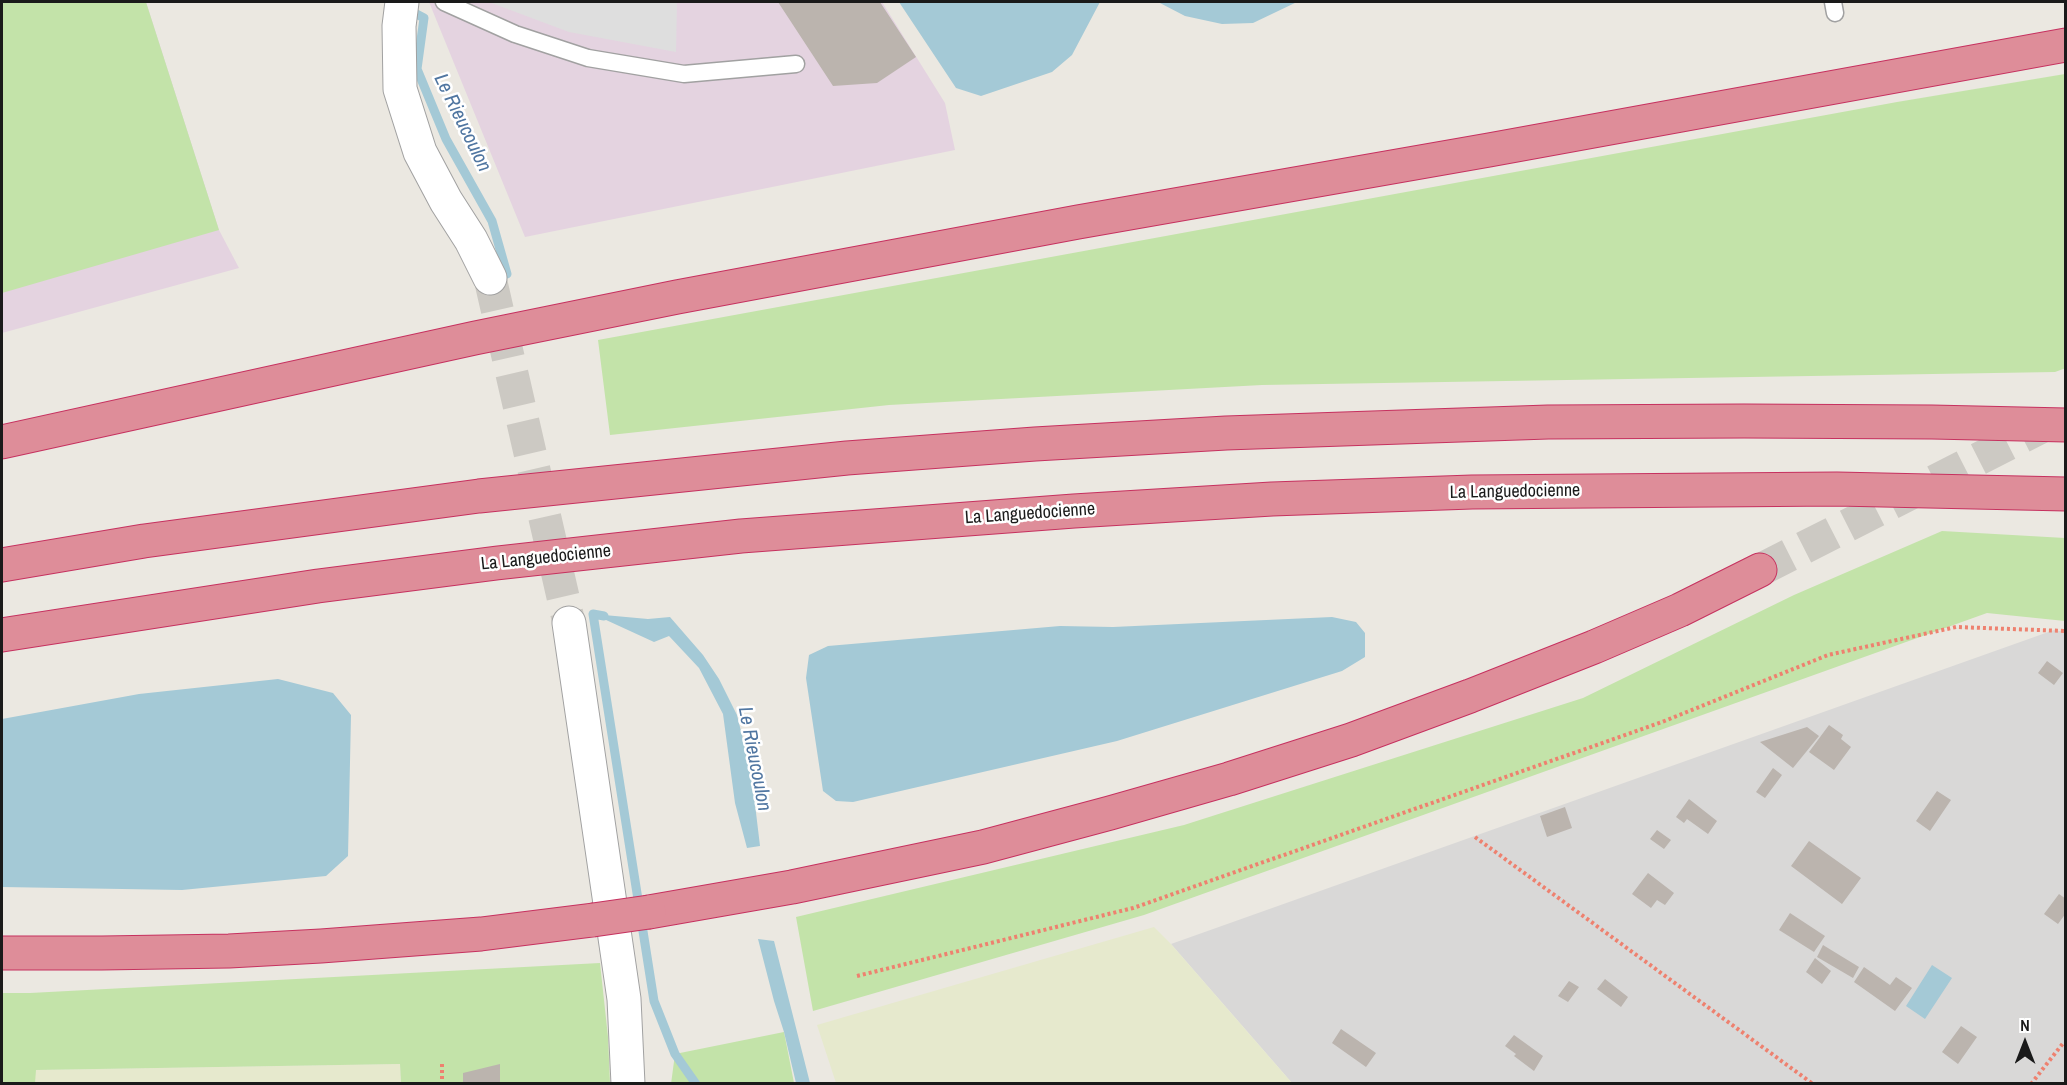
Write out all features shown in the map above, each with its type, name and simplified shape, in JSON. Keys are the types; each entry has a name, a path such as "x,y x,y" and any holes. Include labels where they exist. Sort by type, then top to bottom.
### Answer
{"highway":[{"path":"2,442 475,338 677,297 1078,222 2066,45"},
{"path":"2,565 167,538 479,496 847,458 1035,444 1226,433 1548,422 1873,421 2066,425"},
{"name":"La Languedocienne","path":"2,635 318,585 509,562 741,537 1074,511 1272,499 1472,492 1837,489 2066,494"},
{"path":"2,953 206,951 321,946 481,933 649,912 792,887 983,847 1229,779 1351,740 1594,647 1680,610 1760,570"}],"street":[{"path":"400,14 400,89 420,152 446,201 471,240 490,278"},
{"path":"569,623 624,999 628,1083"}],"lane":[{"path":"444,2 515,34 588,58 684,74 796,64"}],"path":[{"path":"857,975 1132,908 1662,722 1828,655 1956,627 2066,631"},
{"path":"1475,837 1813,1083"},
{"path":"2031,1083 2064,1042"},
{"path":"442,1064 442,1083"}],"shaded area":[{"path":"2,2 146,2 219,230 239,268 2,333"},
{"path":"429,2 882,2 945,103 955,150 525,237"},
{"path":"489,2 677,2 676,52 569,32"},
{"path":"2054,630 2065,632 2065,1083 1292,1083 1171,944"}],"green space":[{"path":"2,2 146,2 219,230 2,293"},
{"path":"2065,74 2066,368 2055,372 1262,385 889,405 610,435 598,340 1897,102"},
{"path":"1942,531 2065,538 2065,621 1987,613 1144,915 813,1011 796,917 1184,825 1583,698 1794,595"},
{"path":"1154,927 1292,1083 836,1083 817,1025"},
{"path":"600,963 608,1037 610,1083 401,1083 400,1064 36,1070 35,1083 2,1084 2,993"},
{"path":"784,1032 794,1083 671,1084 675,1054"},
{"path":"400,1064 401,1084 35,1084 35,1070"}],"water":[{"path":"899,2 1100,2 1072,55 1052,72 981,96 956,88"},
{"path":"1158,2 1297,2 1253,23 1222,24 1185,16"},
{"path":"593,614 648,619 670,617 703,655 719,679 737,715 751,771 760,846 747,848 735,803 723,714 699,668 669,636 654,642"},
{"path":"1332,617 1356,622 1365,633 1365,657 1342,671 1117,741 853,802 836,801 823,791 806,678 809,655 828,646 1060,626 1113,627"},
{"path":"278,679 333,693 351,715 348,856 326,876 182,890 2,887 2,719 139,694"},
{"path":"758,939 774,941 810,1083 796,1083"},
{"path":"1932,965 1952,978 1925,1019 1906,1006"}],"building":[{"path":"778,2 880,2 916,57 877,83 833,86"},
{"path":"2047,661 2063,673 2054,685 2038,673"},
{"path":"1829,725 1843,735 1841,739 1851,747 1834,770 1809,752"},
{"path":"1807,727 1819,736 1793,768 1760,742"},
{"path":"1773,768 1782,775 1765,798 1756,792"},
{"path":"1937,791 1951,800 1930,831 1916,821"},
{"path":"1689,799 1717,821 1708,834 1687,819 1684,823 1676,817"},
{"path":"1565,807 1572,828 1547,837 1540,816"},
{"path":"1657,830 1671,840 1664,849 1650,839"},
{"path":"1809,841 1861,878 1842,904 1791,866"},
{"path":"1648,873 1674,893 1665,905 1657,900 1651,908 1632,894"},
{"path":"2059,894 2066,899 2066,913 2058,924 2044,914"},
{"path":"1790,913 1825,936 1814,952 1779,930"},
{"path":"1823,945 1859,967 1853,978 1817,957"},
{"path":"1815,958 1831,971 1822,984 1806,972"},
{"path":"1864,967 1890,985 1896,977 1912,988 1895,1011 1854,982"},
{"path":"1605,979 1628,997 1621,1007 1597,989"},
{"path":"1569,981 1579,987 1568,1002 1558,996"},
{"path":"1961,1026 1977,1037 1958,1064 1942,1052"},
{"path":"1341,1029 1376,1053 1366,1067 1332,1043"},
{"path":"1514,1035 1543,1056 1534,1071 1505,1046"},
{"path":"500,1064 500,1083 463,1083 463,1073"}],"waterway":[{"name":"Le Rieucoulon","path":"407,9 424,18 417,69 446,139 492,221 507,274"},
{"path":"604,616 593,614 654,1001 675,1054 696,1084"}],"tunnel":[{"path":"490,278 569,623"},
{"path":"1760,570 2055,420"}]}
